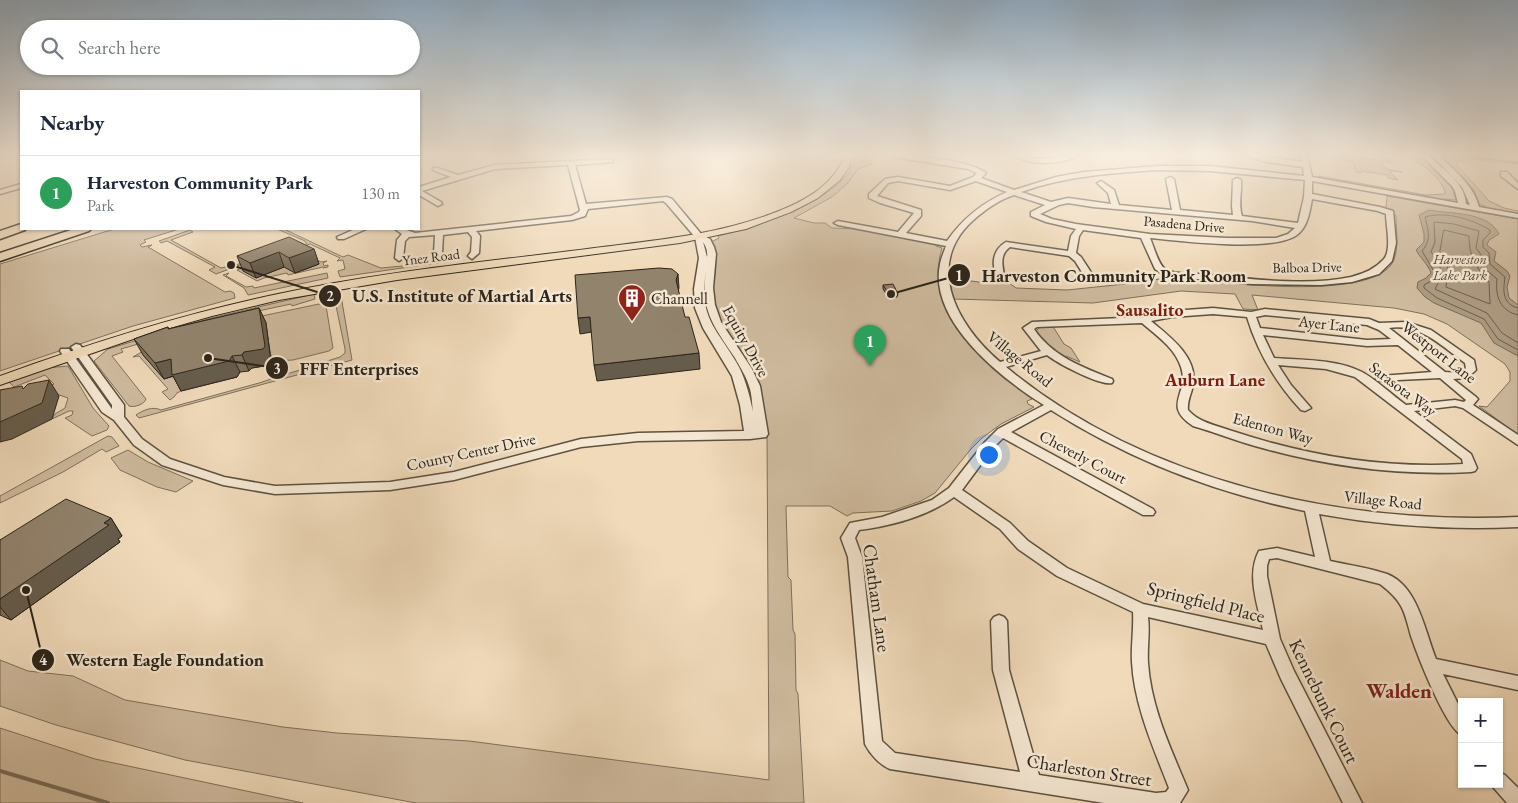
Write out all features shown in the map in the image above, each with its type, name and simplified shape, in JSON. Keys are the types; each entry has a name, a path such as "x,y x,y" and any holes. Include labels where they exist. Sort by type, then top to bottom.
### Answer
{"highway":[{"path":"0,230 20,223"},
{"path":"0,235 20,228"},
{"path":"0,249 60,230"},
{"path":"0,257 82,230"}],"main road":[{"name":"Ynez Road","path":"0,374 168,319 258,296 359,276 472,259 698,234 788,204 808,192"},
{"name":"Ynez Road","path":"0,381 72,351 243,305 335,285 698,234 762,220 809,200 820,192"},
{"path":"432,272 438,269 468,265 472,259"}],"street":[{"path":"422,192 438,204"},
{"path":"401,230 407,234 439,233 472,239 578,216 582,214 583,207 579,192"},
{"path":"876,192 872,196 876,200 904,206 918,212 917,216 900,235"},
{"path":"1111,192 1116,207"},
{"path":"1172,192 1176,212"},
{"path":"1238,217 1234,205 1239,192"},
{"path":"1013,193 1049,204 1071,199 1093,205 1238,217 1300,226 1310,192"},
{"name":"Village Road","path":"1386,192 1518,216"},
{"path":"1459,192 1462,198 1462,206"},
{"path":"1470,192 1475,208"},
{"name":"Village Road","path":"1013,193 983,207 973,214 956,232 949,244 943,273 948,301 953,313 970,338 998,366 1052,405 1133,450 1182,471 1286,502 1386,520 1478,524 1518,522"},
{"name":"Balboa Drive","path":"1144,234 1159,268 1168,274 1289,283 1328,283 1360,278 1380,269 1386,263 1391,254 1390,213 1380,209 1310,196"},
{"path":"583,207 618,203 631,204 635,201 656,199 669,201 698,234"},
{"name":"Pasadena Drive","path":"1049,204 1034,214 1045,220 1081,227 1214,241 1262,242 1287,237 1299,230 1300,226"},
{"path":"838,223 949,244"},
{"path":"1072,254 1075,236 1081,227"},
{"path":"341,237 359,230"},
{"path":"438,253 439,233"},
{"path":"398,258 401,240 407,234"},
{"name":"Equity Drive","path":"698,234 698,243 703,254 698,284 700,307 707,326 739,378 756,434"},
{"path":"472,239 476,253 472,259"},
{"path":"1000,275 998,256 1001,248 1009,244 1072,254 1078,259 1091,280"},
{"path":"1108,381 1073,368 1047,352 1033,337 1028,328 1034,324 1144,320 1172,314 1213,311 1251,315 1274,312 1369,322 1378,326 1398,323 1408,324 1421,328 1470,362 1471,370 1463,376 1443,375 1381,379"},
{"path":"1251,315 1270,361 1290,392 1305,408"},
{"name":"Edenton Way","path":"1144,320 1171,343 1183,359 1190,382 1181,404 1182,411 1187,418 1197,423 1266,446 1357,464 1471,468"},
{"name":"Westport Lane","path":"1378,326 1472,399 1468,406"},
{"name":"Ayer Lane","path":"1256,331 1367,343 1400,342"},
{"name":"County Center Drive","path":"72,351 106,410 118,417 138,442 173,466 223,481 275,490 390,486 445,477 581,443 638,437 756,434"},
{"path":"998,366 1047,352"},
{"name":"Sarasota Way","path":"1270,361 1329,365 1360,375 1467,457 1471,468"},
{"path":"1403,409 1455,403 1468,406 1518,441"},
{"name":"Chatham Lane","path":"890,761 874,744 855,557 848,538 855,526 883,522 911,514 937,503 954,491 989,445 1002,432 1052,405"},
{"name":"Cheverly Court","path":"1002,432 1148,512"},
{"name":"Springfield Place","path":"954,491 1005,526 1023,545 1062,572 1140,609 1272,639"},
{"path":"1311,506 1324,564 1384,579 1399,589 1413,613 1418,635 1430,665 1458,719"},
{"name":"Kennebunk Court","path":"1324,564 1277,553 1264,555 1260,566 1260,576 1272,639 1287,674 1353,803"},
{"name":"Charleston Street","path":"890,761 1156,802 1171,800 1179,790 1150,718 1140,663 1142,630 1140,609"},
{"path":"999,621 1001,670 1032,783"},
{"path":"1430,665 1518,683"},
{"path":"1503,785 1518,802"}],"green space":[{"path":"827,192 837,192 794,218 814,223 825,223 832,228 861,229 934,243 942,248 938,273 941,296 949,316 962,336 977,353 1032,399 1027,401 1028,404 1034,407 1001,424 982,438 935,493 921,501 892,511 853,513 847,516 830,506 786,506 788,577 791,580 793,630 795,634 796,690 798,694 804,803 416,803 185,760 56,725 0,706 0,660 28,671 73,676 125,700 283,727 337,733 469,741 769,780 767,431 749,365 725,332 714,307 711,286 716,256 711,242 719,238 718,236 775,218 819,198"},
{"path":"1397,192 1426,195 1445,194 1445,192 1453,192 1456,200 1444,199 1444,201"},
{"path":"1475,192 1481,192 1489,201 1504,208 1518,211 1518,214 1493,210 1479,204"},
{"name":"Harveston Lake Park","path":"1387,196 1518,219 1518,435 1479,406 1487,407 1510,381 1510,372 1505,364 1447,324 1424,314 1394,308 1252,295 1258,310 1243,309 1235,294 1181,291 1093,303 953,299 949,278 986,283 991,281 1009,283 1016,288 1067,290 1144,282 1164,278 1167,275 1250,285 1319,286 1350,283 1375,276 1391,265 1394,260 1397,241 1396,216 1393,212 1384,208 1386,207"},
{"path":"111,230 176,230 144,240 146,242 140,245 142,247 152,245 148,247 225,292 230,291 234,293 235,298 133,326 0,371 0,264"},
{"path":"190,230 193,232 171,240 221,268 248,262 216,274 209,270 215,267 167,241 161,243 159,241"},
{"path":"279,230 286,230 343,257 348,255 381,268 444,262 340,277 338,271 345,269 343,260 337,261 340,258 310,244 307,245 305,241"},
{"path":"305,254 321,262 327,261 323,263 324,266 328,265 328,267 288,275 287,273 257,281 237,270 241,268 287,266 304,270 319,264 302,255"},
{"path":"229,273 226,276 246,287 253,286 254,288 327,273 328,278 248,295 244,288 223,275"},
{"path":"340,290 352,360 139,418 136,415 148,409 155,408 161,410 259,383 340,357 345,353 345,349 335,301 329,297 328,292"},
{"path":"314,294 315,299 292,306 291,304 235,316 121,349 123,352 112,356 146,399 142,404 136,406 129,406 94,361 108,349 167,331 211,318"},
{"path":"319,304 326,306 333,348 329,351 293,360 272,361 265,323 143,355 164,379 179,375 181,391 170,400 162,392 168,389 139,356 133,357 145,350 257,317"},
{"path":"1052,325 1064,344 1071,348 1080,362 1066,356 1063,358 1050,348 1036,331 1040,327"},
{"path":"68,366 93,408 109,426 107,430 92,436 65,418 72,415 73,411 52,419 55,414 65,408 68,398 42,389 54,384 45,375 14,387 9,382 46,368"},
{"path":"108,436 112,437 119,446 106,452 102,449 63,472 0,503 0,496"},
{"path":"128,450 148,462 193,481 176,492 157,487 120,470 111,458"},
{"path":"0,728 95,759 303,803 0,803"}],"water":[{"path":"1429,210 1477,217 1494,227 1499,234 1489,240 1487,245 1496,252 1494,261 1507,271 1510,276 1507,287 1509,298 1518,305 1518,356 1494,343 1481,323 1434,303 1417,288 1418,282 1431,273 1416,250 1424,242 1419,215"}],"building":[{"path":"289,237 314,249 289,258 279,252 250,263 237,256"},
{"name":"Channell","path":"659,268 672,269 678,274 676,280 685,317 689,317 699,353 594,365 590,317 578,318 575,275"},
{"path":"893,284 898,294 889,294 883,285"},
{"path":"259,308 265,346 263,349 232,356 229,361 172,375 171,359 155,363 134,339 168,327 168,329"},
{"path":"49,380 42,403 0,422 0,390 22,386 23,389 28,384"},
{"path":"66,499 111,518 104,523 109,525 0,599 0,540"}],"waterway":[{"path":"0,771 108,803"}],"place":[{"name":"U.S. Institute of Martial Arts","path":"231,265"},
{"name":"Harveston Community Park Room","path":"891,294"},
{"name":"Channell","path":"632,322"},
{"name":"FFF Enterprises","path":"208,358"},
{"name":"Harveston Community Park","path":"870,366"},
{"name":"Western Eagle Foundation","path":"26,590"}],"district":[{"name":"Sausalito","path":"1150,309"},
{"name":"Auburn Lane","path":"1215,379"},
{"name":"Walden","path":"1399,690"}]}
